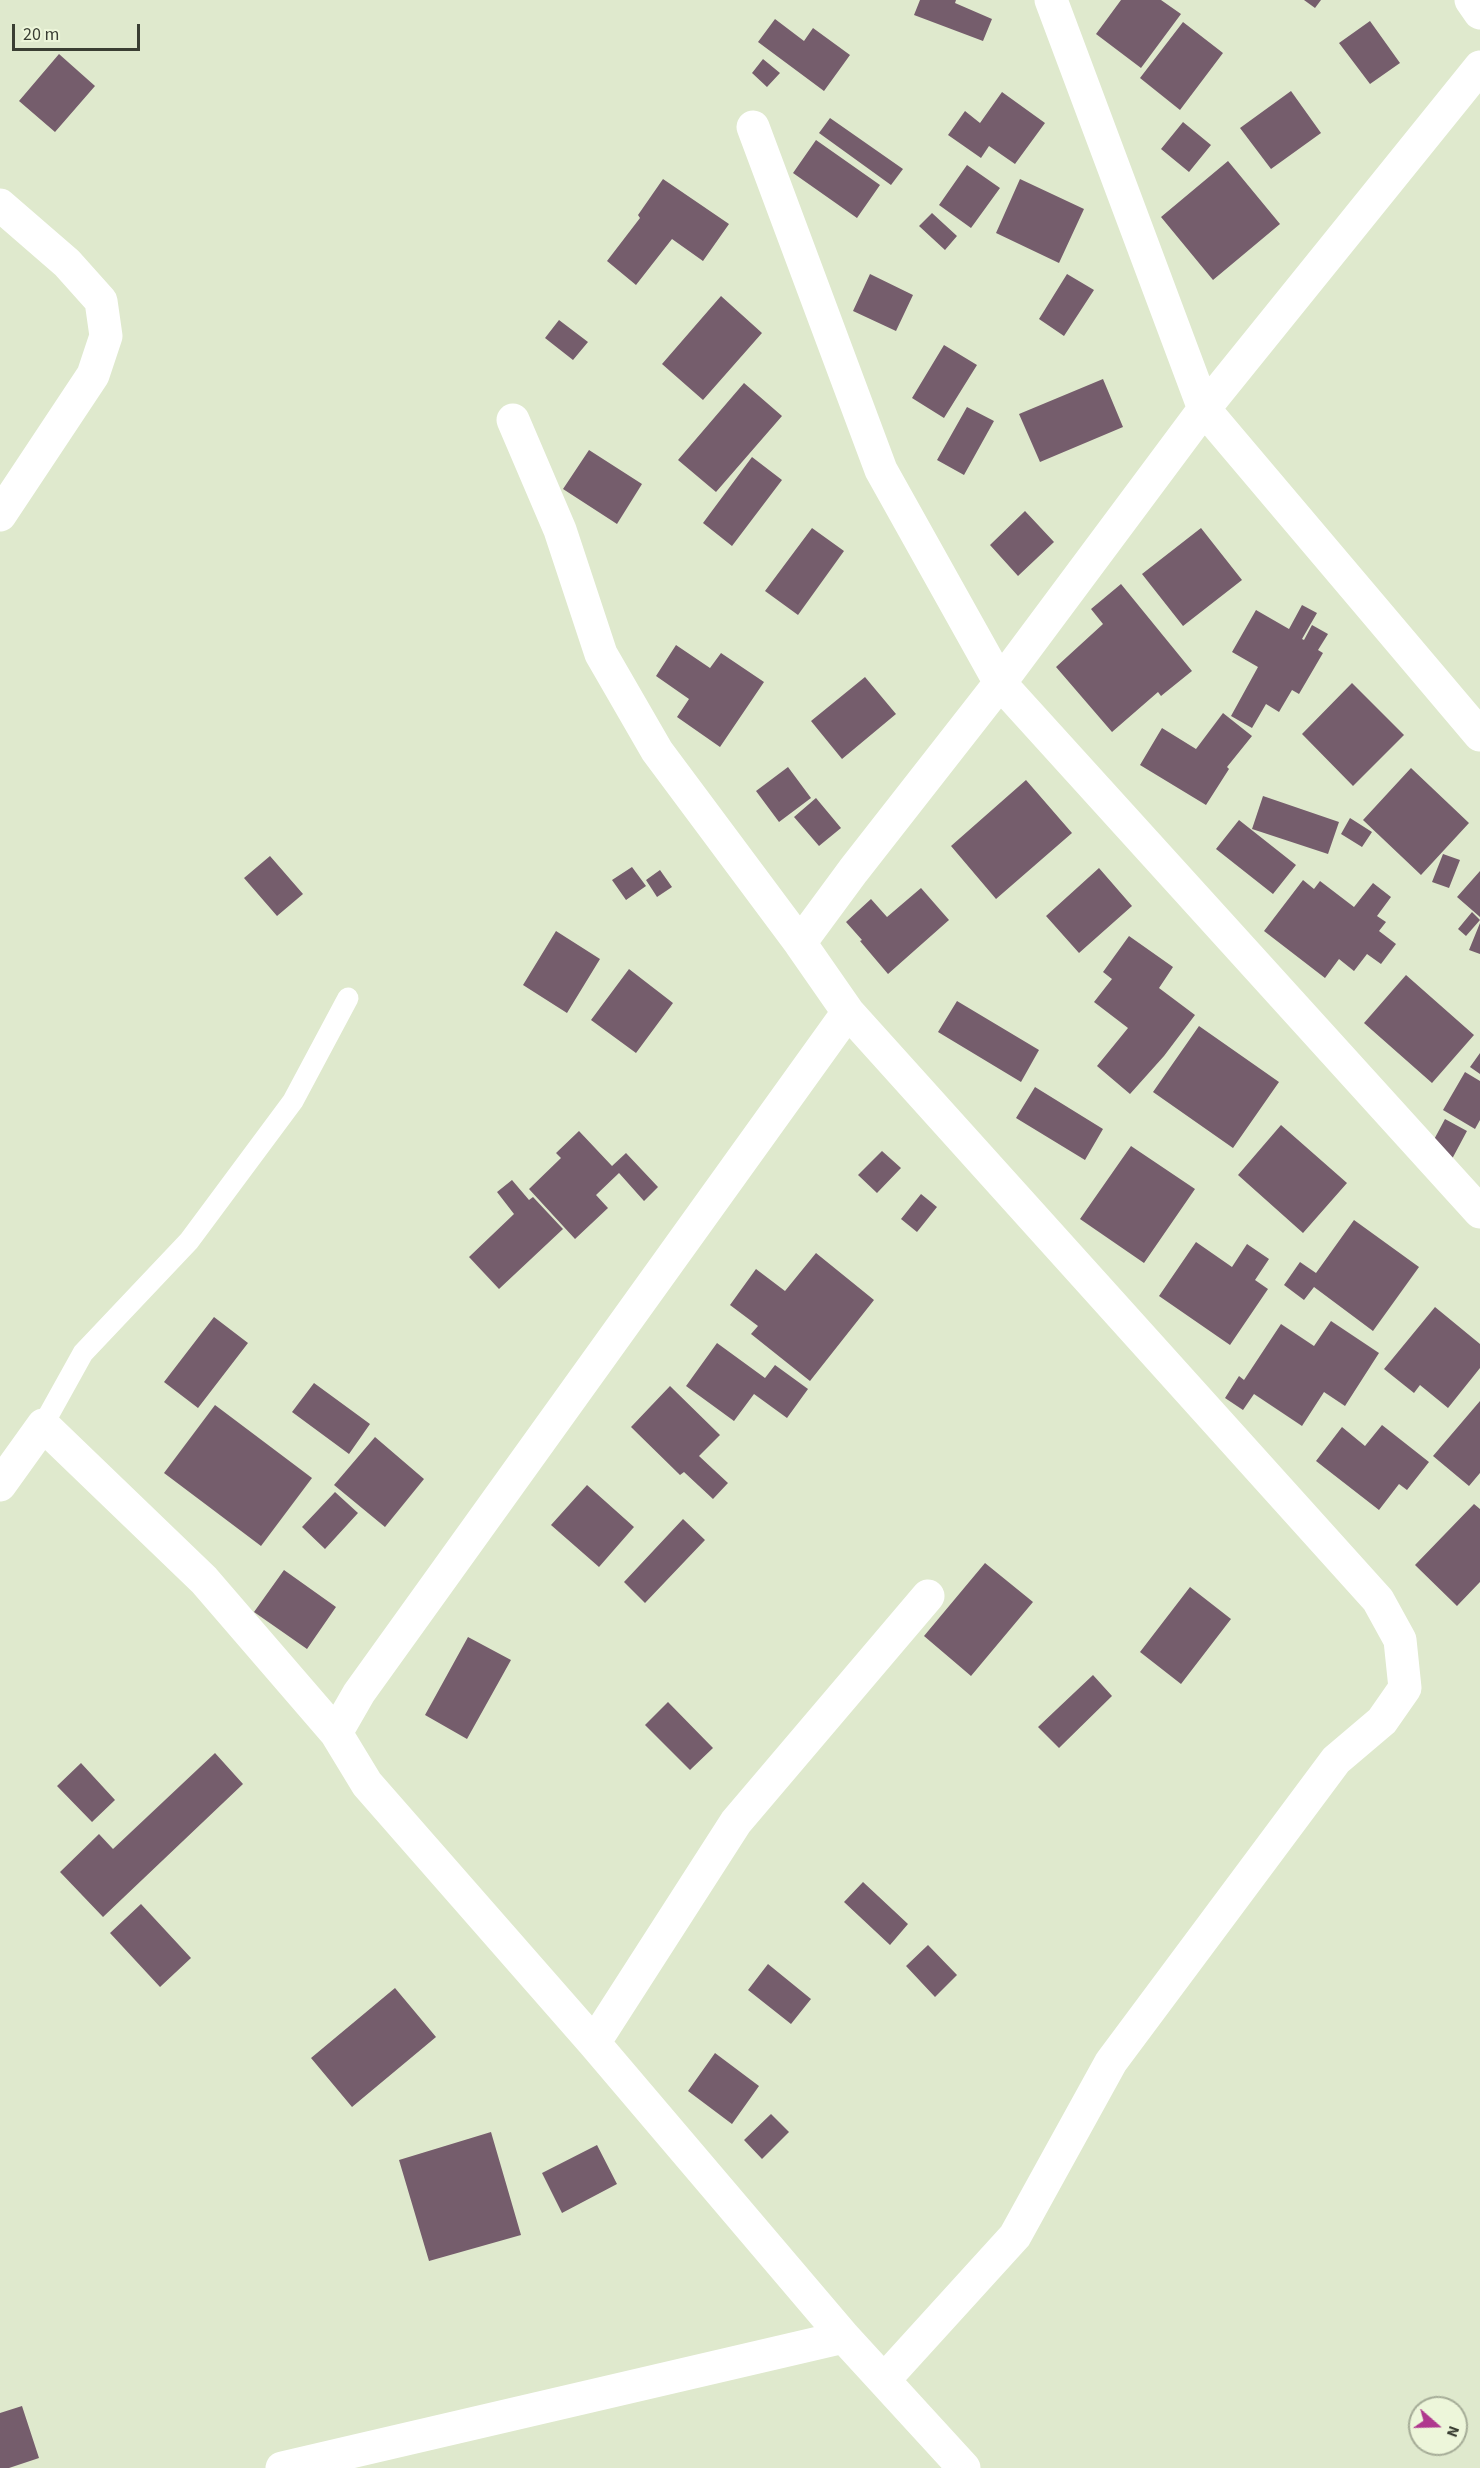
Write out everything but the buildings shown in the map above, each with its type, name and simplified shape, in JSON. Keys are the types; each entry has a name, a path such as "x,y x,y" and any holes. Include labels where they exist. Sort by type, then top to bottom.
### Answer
{"street":[{"path":"1051,0 1204,409 1480,735"},
{"path":"1471,0 1480,13"},
{"path":"800,943 1000,683 1204,409 1480,67"},
{"path":"753,127 881,470 1000,683 1480,1212"},
{"path":"0,205 67,263 101,301 106,336 93,375 0,515"},
{"path":"513,420 560,530 601,654 657,751 800,943 848,1012 1378,1600 1400,1640 1405,1688 1382,1721 1336,1760 1111,2062 1015,2236 884,2380"},
{"path":"336,1732 359,1693 848,1012"},
{"path":"0,1485 43,1425 204,1580 336,1732 367,1784 594,2043 844,2337 964,2468"},
{"path":"594,2043 736,1822 928,1596"},
{"path":"282,2468 844,2337"}],"lane":[{"path":"43,1425 83,1353 189,1241 293,1101 348,998"}]}
